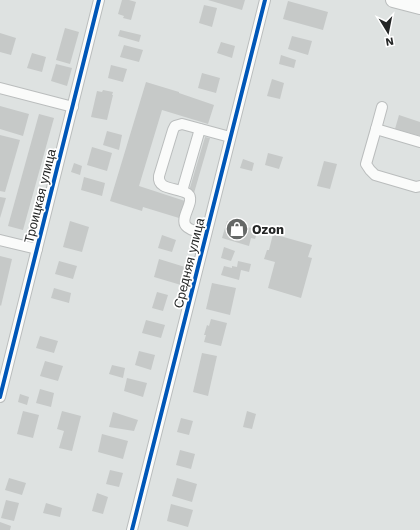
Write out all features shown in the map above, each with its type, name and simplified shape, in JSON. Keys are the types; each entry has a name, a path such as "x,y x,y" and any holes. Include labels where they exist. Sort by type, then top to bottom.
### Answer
{"highway":[{"path":"393,0 420,7"}],"street":[{"name":"Троицкая улица","path":"0,398 4,362 37,249 99,0"},
{"name":"Средняя улица","path":"132,530 265,0"},
{"path":"0,88 72,107"},
{"path":"382,107 366,164 375,175 416,187 420,186"},
{"path":"206,234 186,227 184,223 184,218 190,201 188,194 163,186 158,180 175,126 182,124 230,137"},
{"path":"182,191 200,129"},
{"path":"376,129 420,142"},
{"path":"0,240 37,249"}],"building":[{"path":"122,0 136,2 131,20 123,18 124,16 118,14"},
{"path":"208,0 245,0 242,10"},
{"path":"288,1 328,12 323,30 283,19"},
{"path":"204,5 217,8 212,27 199,23"},
{"path":"65,28 79,32 70,64 56,60"},
{"path":"120,30 141,35 139,42 118,36"},
{"path":"0,33 16,38 11,55 0,52"},
{"path":"292,36 312,41 308,55 288,49"},
{"path":"221,42 235,46 232,58 217,53"},
{"path":"124,45 143,50 139,62 120,57"},
{"path":"32,53 46,57 42,72 27,68"},
{"path":"281,55 296,60 294,68 279,64"},
{"path":"56,64 72,68 67,86 51,81"},
{"path":"111,65 127,69 123,82 108,78"},
{"path":"202,73 220,78 216,93 198,88"},
{"path":"272,79 284,83 280,99 267,96"},
{"path":"146,82 214,105 208,124 162,110 139,186 185,201 179,218 143,207 142,211 110,201"},
{"path":"103,90 113,92 107,120 91,117 97,91 102,92"},
{"path":"0,106 29,114 23,136 0,129"},
{"path":"39,114 54,118 23,230 8,226"},
{"path":"399,115 420,122 420,136 395,129"},
{"path":"107,131 122,135 119,150 103,145"},
{"path":"0,135 20,140 5,192 0,191"},
{"path":"205,137 210,138 194,193 189,191"},
{"path":"92,147 112,153 107,171 87,165"},
{"path":"268,153 283,157 279,169 265,165"},
{"path":"243,159 254,163 252,171 240,168"},
{"path":"324,161 337,164 330,189 317,186"},
{"path":"74,163 82,166 80,175 71,172"},
{"path":"84,177 105,183 102,196 81,190"},
{"path":"0,197 6,198 0,218"},
{"path":"70,221 89,227 82,252 63,247"},
{"path":"227,221 258,230 255,239 251,238 249,246 222,238"},
{"path":"273,234 312,245 308,257 312,258 301,298 268,288 275,262 264,259 267,250 269,250"},
{"path":"162,235 176,240 172,252 158,248"},
{"path":"224,247 235,251 231,261 221,258"},
{"path":"0,256 12,259 1,306 0,305"},
{"path":"159,259 185,267 181,285 154,277"},
{"path":"59,261 77,266 73,279 55,274"},
{"path":"238,261 251,264 249,272 241,270 239,280 221,275 224,266 232,268 232,266 237,267"},
{"path":"212,283 236,288 230,315 206,309"},
{"path":"54,288 71,293 69,303 51,298"},
{"path":"157,292 168,295 163,311 152,308"},
{"path":"211,319 227,323 221,346 204,342 206,335 204,335 207,325 209,326"},
{"path":"146,320 165,325 161,338 142,333"},
{"path":"40,336 58,341 54,353 36,348"},
{"path":"139,351 155,355 151,370 135,365"},
{"path":"202,353 217,356 208,396 193,392"},
{"path":"45,361 63,366 58,381 40,376"},
{"path":"112,365 125,368 123,378 109,374"},
{"path":"127,378 147,383 143,397 124,391"},
{"path":"40,389 54,393 51,407 36,403"},
{"path":"20,394 29,397 27,405 18,402"},
{"path":"23,411 39,415 33,438 17,434"},
{"path":"62,411 81,416 72,451 59,448 64,431 57,429"},
{"path":"247,411 256,414 252,429 243,427"},
{"path":"113,412 138,420 134,431 109,427"},
{"path":"181,418 193,421 189,435 177,432"},
{"path":"102,434 128,441 123,459 98,452"},
{"path":"180,450 195,454 191,469 176,465"},
{"path":"110,470 123,473 119,487 106,484"},
{"path":"9,478 26,483 22,495 5,490"},
{"path":"177,478 197,484 192,502 172,496"},
{"path":"97,493 108,497 103,514 92,511"},
{"path":"6,500 19,503 14,521 1,518"},
{"path":"46,503 62,508 60,517 43,513"},
{"path":"171,504 193,510 188,527 167,521"},
{"path":"0,522 11,526 10,530 0,530"}],"cycle path":[{"path":"0,397 99,0"},
{"path":"132,530 265,0"}],"place":[{"name":"Ozon","path":"237,229"}]}
